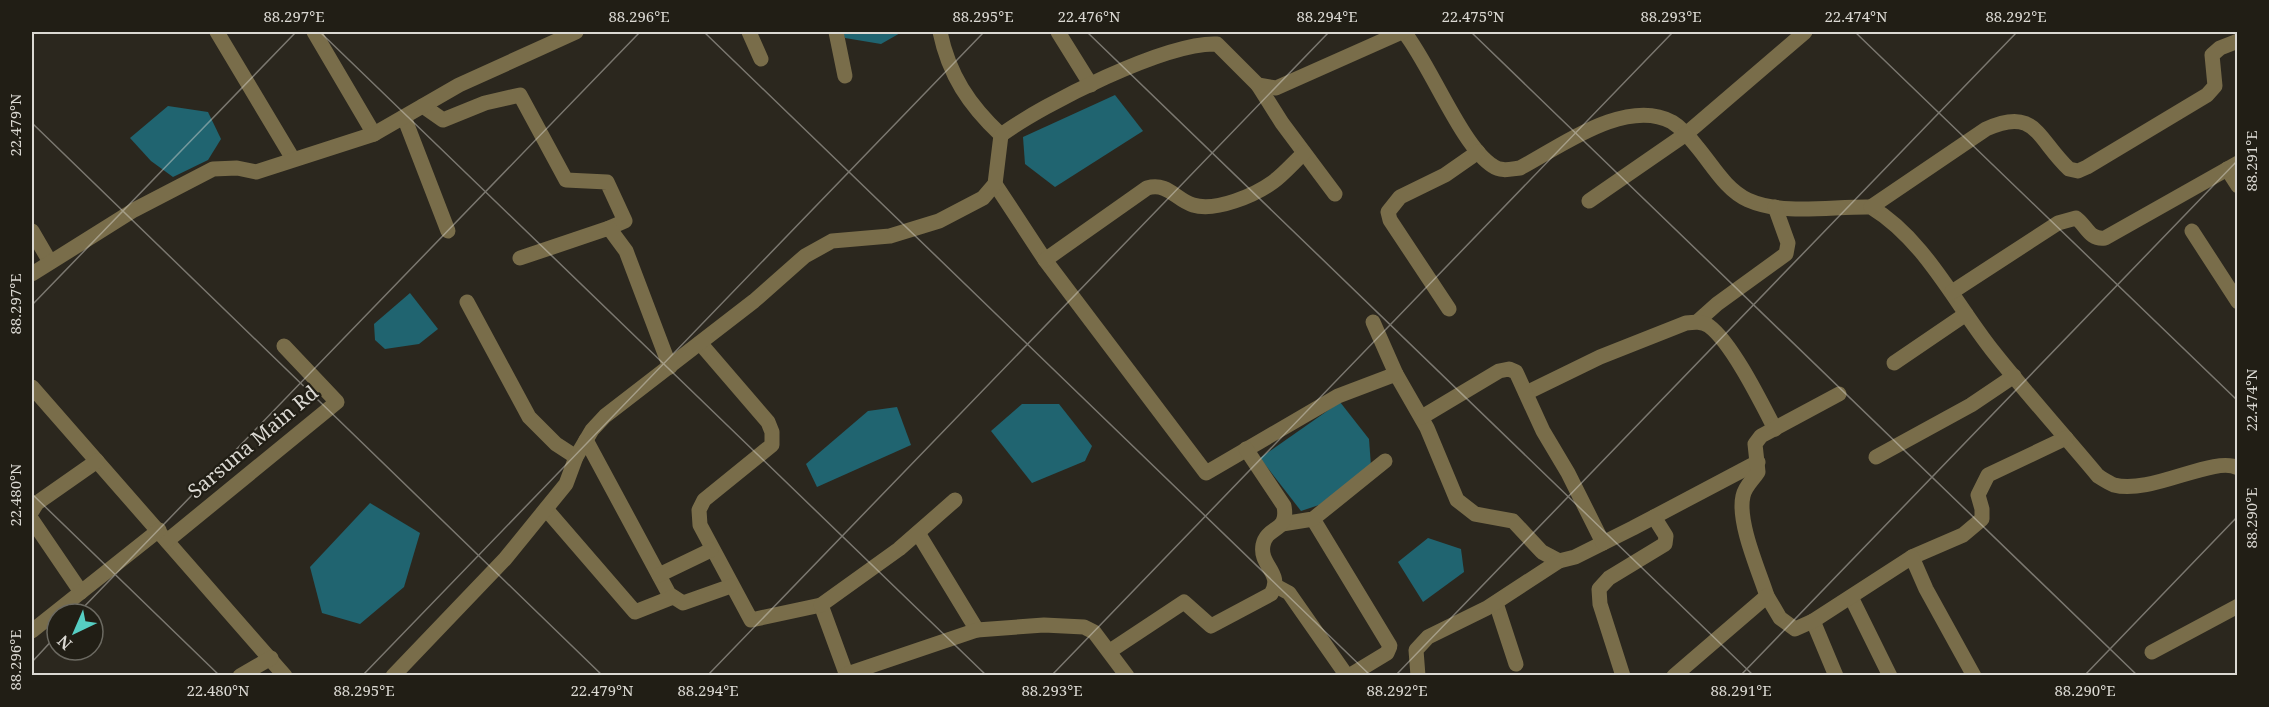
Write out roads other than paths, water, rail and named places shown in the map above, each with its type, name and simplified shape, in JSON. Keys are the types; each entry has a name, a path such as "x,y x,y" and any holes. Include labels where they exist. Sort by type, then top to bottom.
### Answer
{"street":[{"path":"217,32 293,159"},
{"path":"314,32 374,134"},
{"path":"749,32 760,59"},
{"path":"836,32 845,76"},
{"path":"939,32 954,80 972,107 1001,135"},
{"path":"1058,32 1091,85"},
{"path":"1258,85 1276,88 1291,83 1403,32 1478,152 1493,167 1506,170 1520,168 1599,125 1629,116 1656,117 1671,122 1686,134 1726,183 1739,194 1760,205 1871,207 1884,215 1919,251 2014,376 2098,476 2114,485 2136,487 2160,483 2220,465 2236,464"},
{"path":"1589,201 1686,134 1805,32"},
{"path":"32,274 134,210 213,169 237,168 256,172 374,134 459,85 566,33"},
{"path":"393,675 505,559 546,509 566,484 576,457 605,416 670,367 805,256 832,242 890,237 939,221 982,198 995,184 1001,135 1028,115 1091,85 1184,47 1215,38 1258,85 1335,194"},
{"path":"1871,207 1986,129 2017,119 2030,126 2069,168 2078,171 2087,167 2207,95 2215,86 2212,55 2220,48 2238,41"},
{"path":"423,106 443,120 485,103 520,95 566,180 607,182 625,221 520,258"},
{"path":"404,117 448,231"},
{"path":"1449,309 1390,220 1388,212 1400,198 1445,174 1478,152"},
{"path":"1045,260 1148,188 1163,187 1194,206 1208,207 1260,189 1273,182 1304,153"},
{"path":"1952,292 2058,223 2076,218 2091,236 2098,239 2105,238 2232,166 2238,186"},
{"path":"995,184 1045,260 1206,473 1338,396 1396,375"},
{"path":"1698,321 1717,304 1786,254 1788,243 1776,207"},
{"path":"609,228 626,251 670,367"},
{"path":"32,231 50,262"},
{"path":"2192,231 2238,302"},
{"path":"467,302 529,417 556,444 576,457"},
{"path":"1894,363 1966,314"},
{"path":"1526,393 1625,346 1686,323 1698,321 1708,325 1718,336 1752,386 1775,429"},
{"path":"1373,322 1396,375 1422,417 1450,485 1464,508 1475,514 1513,521 1542,552 1559,561"},
{"path":"700,342 768,422 772,432 772,445 704,500 699,510 700,525 711,550 751,620 821,605 918,533 956,500"},
{"name":"Sarsuna Main Rd","path":"163,536 337,402 284,346"},
{"path":"1422,417 1499,371 1509,369 1516,372 1603,543"},
{"path":"1876,457 1978,400 2014,376"},
{"path":"32,387 285,675"},
{"path":"1839,394 1757,440 1758,472 1743,496 1748,536 1767,596 1787,626 1795,629 1813,621 1912,558 1963,535 1982,519 1978,495 1988,475 2066,438"},
{"path":"586,441 673,597 683,603 731,586"},
{"path":"1246,449 1284,506 1286,516 1282,524 1267,536 1262,548 1276,586"},
{"path":"1282,524 1313,519 1385,461"},
{"path":"32,511 37,503 97,462"},
{"path":"1418,675 1416,650 1421,643 1496,603 1559,561 1603,543 1758,462"},
{"path":"546,509 634,612 673,597"},
{"path":"1623,675 1600,604 1599,589 1608,578 1665,544 1666,536 1654,517"},
{"path":"1276,586 1289,593 1348,675 1387,653 1390,646 1313,519"},
{"path":"32,520 81,592"},
{"path":"918,533 977,630"},
{"path":"32,632 81,592 163,536"},
{"path":"659,575 711,550"},
{"path":"1912,558 1926,590 1974,675"},
{"path":"1110,651 1184,602 1211,626 1262,601 1276,586"},
{"path":"1674,675 1767,596"},
{"path":"1851,597 1890,675"},
{"path":"1496,603 1516,664"},
{"path":"821,605 847,675 977,630 1044,625 1084,627 1094,632 1127,675"},
{"path":"2152,652 2238,606"},
{"path":"1813,621 1836,675"},
{"path":"240,675 271,658"}],"water":[{"path":"842,32 902,32 881,44 845,38"},
{"path":"1115,95 1143,131 1055,187 1025,164 1023,137"},
{"path":"168,106 208,112 221,139 208,160 173,177 151,161 130,138"},
{"path":"410,293 438,329 419,344 385,349 375,340 374,324"},
{"path":"1340,402 1369,439 1371,466 1319,505 1301,511 1260,458"},
{"path":"1022,404 1059,404 1092,446 1085,461 1032,483 991,431"},
{"path":"897,407 911,445 817,487 806,464 868,411"},
{"path":"370,503 420,533 404,587 360,624 322,613 310,567"},
{"path":"1428,538 1461,549 1464,572 1423,602 1398,562"}]}
